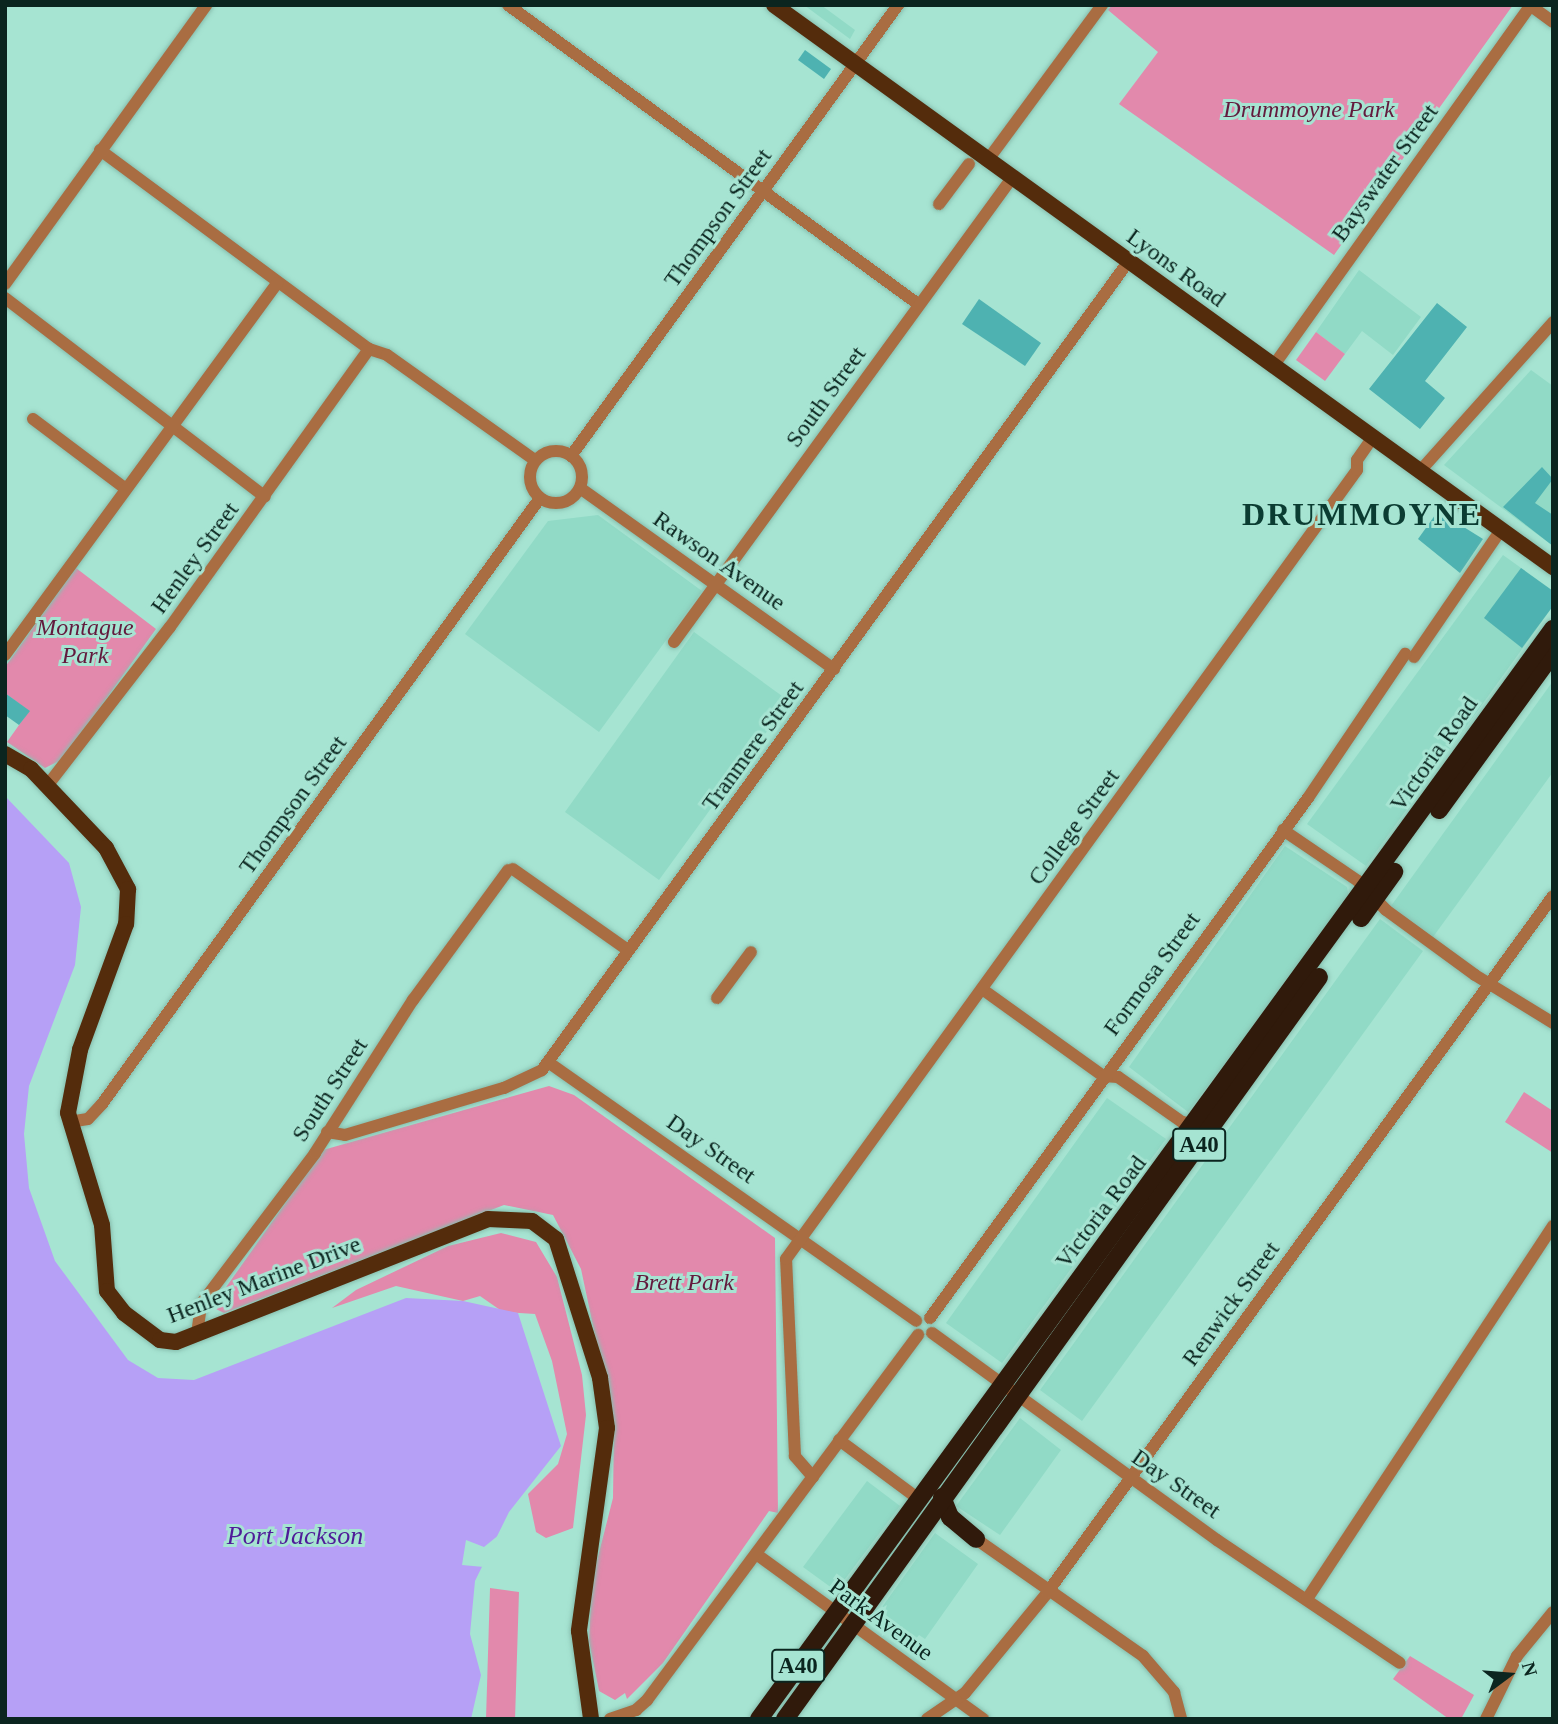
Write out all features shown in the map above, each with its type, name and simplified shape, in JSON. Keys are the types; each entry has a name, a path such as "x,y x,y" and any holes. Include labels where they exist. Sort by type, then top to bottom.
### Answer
{"highway":[{"name":"Victoria Road","path":"759,1719 920,1500 1010,1390 1373,893 1553,629"},
{"name":"Victoria Road","path":"785,1719 942,1497 1010,1390 1197,1125 1553,653"},
{"path":"942,1497 950,1517 976,1539"}],"main road":[{"name":"Lyons Road","path":"774,5 1553,567"},
{"name":"Henley Marine Drive","path":"5,754 47,786 114,857 130,901 80,1050 69,1095 69,1122 94,1191 110,1297 160,1340 176,1342 488,1219 523,1219 545,1228 564,1254 600,1378 607,1428 579,1631 592,1719"}],"street":[{"path":"5,284 206,5"},
{"path":"509,5 918,304"},
{"name":"Thompson Street","path":"571,456 898,5"},
{"path":"987,161 1102,5"},
{"path":"1531,6 1553,22"},
{"name":"Bayswater Street","path":"1273,365 1531,6"},
{"path":"100,150 369,349 387,355 531,457"},
{"path":"939,204 969,164"},
{"name":"South Street","path":"674,642 1012,178"},
{"name":"Tranmere Street","path":"327,1132 345,1135 504,1088 536,1075 548,1062 1128,262"},
{"path":"5,655 278,283"},
{"path":"5,298 265,497"},
{"path":"1420,471 1553,322"},
{"name":"Henley Street","path":"47,786 265,497 369,349"},
{"path":"33,419 126,489"},
{"name":"College Street","path":"813,1478 795,1456 788,1390 786,1259 1357,470 1357,460 1373,437"},
{"path":"548,452 571,456 581,470 580,488 562,502 540,498 530,484 531,457 548,452"},
{"name":"Rawson Avenue","path":"580,488 834,669"},
{"name":"Thompson Street","path":"69,1122 88,1119 102,1104 540,498"},
{"name":"Formosa Street","path":"930,1318 1103,1076 1466,582 1501,530"},
{"path":"1283,830 1373,893 1491,982 1553,1023"},
{"name":"South Street","path":"197,1334 201,1304 327,1132 511,870 628,950"},
{"name":"Renwick Street","path":"928,1719 954,1698 965,1693 1047,1593 1553,896"},
{"path":"717,998 751,952"},
{"path":"982,989 1103,1076 1118,1077 1182,1122 1197,1125"},
{"name":"Day Street","path":"548,1062 916,1321"},
{"path":"1307,1599 1553,1226"},
{"path":"610,1719 636,1710 647,1700 918,1335 932,1333 930,1318 916,1321 918,1335"},
{"name":"Day Street","path":"932,1333 1132,1479 1400,1662"},
{"path":"839,1440 920,1500"},
{"path":"976,1539 1047,1593 1143,1656 1174,1692 1181,1719"},
{"name":"Park Avenue","path":"756,1554 982,1719"},
{"path":"1486,1719 1517,1656 1553,1612"}],"shaded area":[{"path":"804,5 821,5 855,30 850,39"},
{"path":"1359,270 1421,317 1393,355 1362,331 1345,354 1316,332"},
{"path":"1531,370 1553,386 1553,546 1444,465"},
{"path":"598,515 702,591 599,732 465,634 548,521"},
{"path":"1503,555 1553,591 1553,606 1366,866 1307,824"},
{"path":"694,632 789,701 659,880 565,812"},
{"path":"1553,681 1553,772 1433,937 1391,906"},
{"path":"1285,846 1347,887 1349,899 1188,1112 1129,1067"},
{"path":"1380,919 1423,951 1082,1421 1040,1390"},
{"path":"1107,1098 1166,1139 1002,1363 946,1323"},
{"path":"1020,1418 1061,1450 1000,1535 956,1506"},
{"path":"867,1481 900,1506 836,1591 803,1567"},
{"path":"935,1533 978,1564 925,1639 919,1635 911,1645 875,1617"}],"green space":[{"name":"Drummoyne Park","path":"1112,5 1513,5 1334,255 1119,104 1158,52 1108,10"},
{"path":"1316,332 1345,354 1325,381 1296,360"},
{"name":"Montague Park","path":"76,568 156,629 63,759 45,768 7,742 29,711 5,693 5,667"},
{"name":"Brett Park","path":"549,1086 574,1095 775,1238 778,1513 769,1511 663,1663 627,1699 625,1693 615,1700 599,1691 589,1641 592,1580 613,1498 614,1425 581,1269 553,1215 504,1205 224,1313 212,1307 323,1150"},
{"path":"1524,1092 1553,1111 1553,1153 1505,1122"},
{"path":"501,1233 536,1242 557,1277 582,1375 586,1415 573,1528 546,1538 536,1532 528,1494 558,1464 567,1434 552,1361 535,1314 503,1312 480,1296 463,1301 396,1286 332,1308 356,1290 448,1246"},
{"path":"490,1588 519,1592 515,1719 486,1719"},
{"path":"1410,1656 1474,1695 1461,1719 1449,1719 1393,1679"}],"water":[{"name":"Port Jackson","path":"5,796 69,863 81,907 75,965 29,1086 24,1134 29,1188 55,1261 128,1360 158,1378 194,1380 406,1298 463,1301 518,1313 561,1446 509,1512 475,1581 470,1634 481,1675 471,1719 5,1719"}],"pier":[{"path":"500,1534 484,1567 462,1565 466,1540 484,1547"}],"building":[{"path":"805,50 831,69 824,79 798,60"},
{"path":"979,299 1041,343 1025,366 962,324"},
{"path":"1437,303 1467,327 1425,381 1445,398 1420,429 1369,389"},
{"path":"1542,467 1553,479 1535,503 1553,515 1553,546 1503,507"},
{"path":"1438,511 1483,539 1460,573 1418,539"},
{"path":"1521,568 1553,591 1553,606 1522,648 1484,618"},
{"path":"5,693 30,711 19,725 5,715"}],"district":[{"name":"DRUMMOYNE","path":"1362,514"}]}
